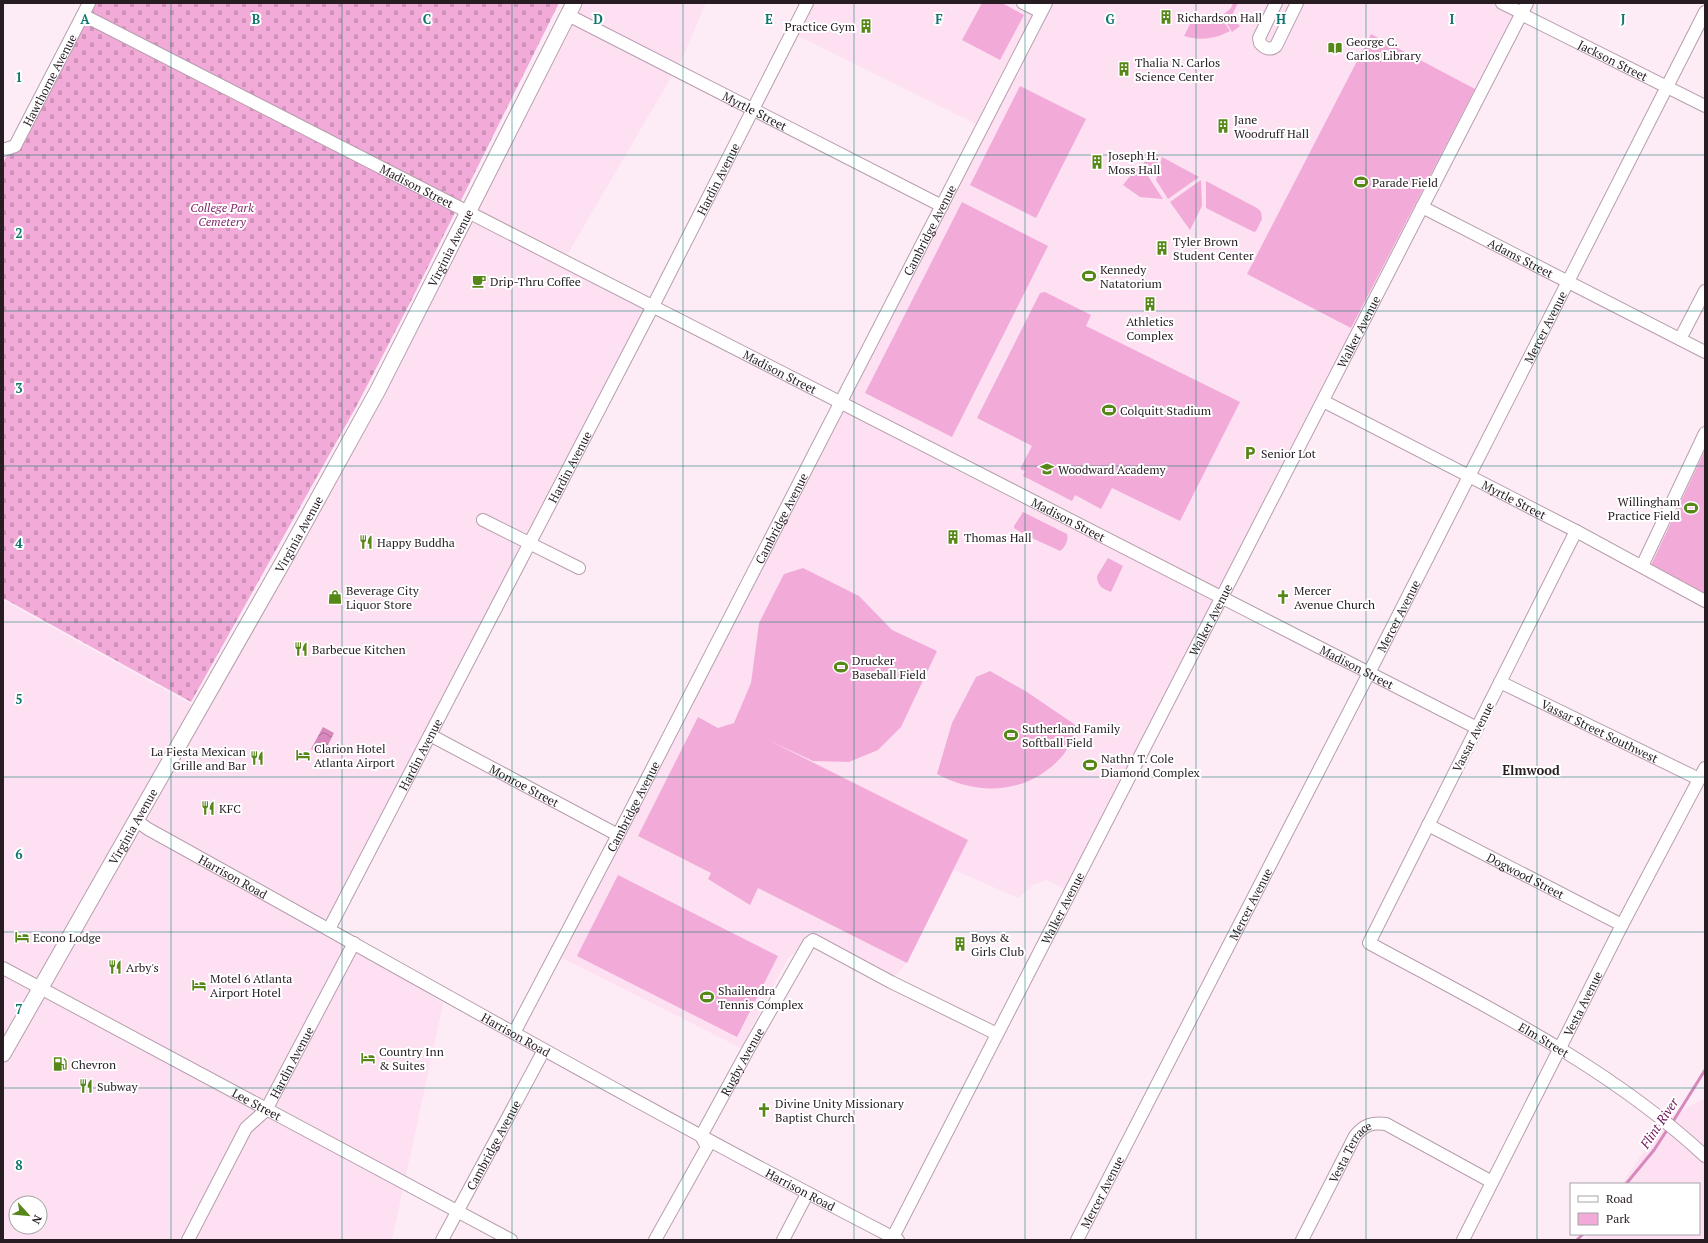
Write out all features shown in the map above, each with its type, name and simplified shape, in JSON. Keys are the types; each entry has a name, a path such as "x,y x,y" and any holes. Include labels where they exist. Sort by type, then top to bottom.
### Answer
{"main road":[{"name":"Virginia Avenue","path":"3,1054 137,821 378,390 571,9"}],"street":[{"name":"Hawthorne Avenue","path":"3,150 15,146 89,3"},
{"name":"Hardin Avenue","path":"329,929 653,306 807,3"},
{"path":"1023,3 1044,8"},
{"path":"1276,3 1258,40 1267,48 1276,46 1297,3"},
{"name":"Jackson Street","path":"1502,3 1705,106"},
{"name":"Walker Avenue","path":"896,1238 997,1034 1323,401 1520,13 1527,3"},
{"name":"Cambridge Avenue","path":"514,1033 1044,8"},
{"name":"Myrtle Street","path":"571,9 753,110 942,206"},
{"name":"Mercer Avenue","path":"1077,1240 1369,672 1705,12"},
{"name":"Madison Street","path":"83,15 1477,728"},
{"name":"Adams Street","path":"1422,207 1705,352"},
{"path":"1680,339 1705,291"},
{"name":"Myrtle Street","path":"1323,401 1576,531 1705,601"},
{"path":"1642,566 1705,433"},
{"path":"483,520 579,568"},
{"name":"Vassar Avenue","path":"1369,943 1576,531"},
{"name":"Vassar Street Southwest","path":"1500,682 1699,779"},
{"name":"Monroe Street","path":"430,735 618,834"},
{"name":"Vesta Avenue","path":"1463,1240 1622,925 1705,768"},
{"name":"Harrison Road","path":"137,821 148,829 208,863 544,1050 807,1194 896,1238"},
{"name":"Dogwood Street","path":"1428,825 1622,925"},
{"name":"Rugby Avenue","path":"701,1136 760,1028 809,943 813,940 891,982 997,1034"},
{"name":"Hardin Avenue","path":"188,1240 246,1128 266,1110 354,943"},
{"name":"Elm Street","path":"1369,943 1560,1047 1656,1114 1705,1156"},
{"name":"Lee Street","path":"3,968 511,1240"},
{"name":"Cambridge Avenue","path":"442,1240 544,1050"},
{"name":"Vesta Terrace","path":"1302,1240 1355,1136 1361,1128 1374,1123 1386,1124 1492,1182"},
{"path":"655,1240 707,1147 701,1136"},
{"path":"783,1240 807,1194"}],"shaded area":[{"path":"584,3 706,3 682,59 567,255 650,297 332,924 443,1004 392,1240 4,1240 3,600 207,713"},
{"name":"Woodward Academy","path":"807,3 1527,3 1070,892 1046,880 1033,885 1018,898 954,870 907,963 894,977 809,943 788,958 741,1048 556,955 982,127 792,33"},
{"path":"1705,1098 1705,1240 1584,1240 1587,1235 1700,1235 1700,1183 1623,1183 1664,1121"}],"green space":[{"name":"College Park Cemetery","path":"96,3 559,3 412,299 356,407 191,702 3,598 3,163 6,157 25,141"},
{"path":"982,3 1002,3 1024,15 1000,60 962,40"},
{"path":"1233,3 1238,3 1233,13 1235,21 1240,26 1232,32 1222,16 1231,8"},
{"path":"1221,17 1230,31 1219,36 1202,39 1184,36 1192,20 1210,22"},
{"name":"Parade Field","path":"1371,34 1475,89 1351,328 1247,274"},
{"path":"1020,86 1086,119 1036,218 970,185"},
{"path":"1150,154 1159,156 1154,174 1152,174 1142,160"},
{"path":"1162,157 1199,177 1168,199 1156,180"},
{"path":"1140,164 1163,199 1140,197 1123,185"},
{"path":"1201,180 1202,206 1190,230 1170,202"},
{"path":"1206,181 1257,208 1261,212 1262,219 1256,231 1254,232 1206,208"},
{"path":"962,202 1048,246 952,437 865,393"},
{"name":"Colquitt Stadium","path":"1045,292 1091,315 1086,326 1240,402 1180,521 1112,488 1101,509 1075,495 1072,501 1023,476 1025,471 1020,469 1032,446 977,418 1040,293"},
{"name":"Willingham Practice Field","path":"1705,450 1705,595 1651,565"},
{"path":"1023,512 1067,534 1067,541 1062,550 1060,551 1014,528"},
{"path":"1108,558 1123,566 1111,592 1101,587 1097,579 1097,576"},
{"path":"803,568 859,596 892,630 937,651 901,727 878,750 849,762 813,761 768,740 968,840 907,963 758,888 750,905 708,879 711,873 638,836 698,717 718,728 734,723 751,683 759,623 784,574"},
{"name":"Sutherland Family Softball Field","path":"990,671 1027,692 1077,726 1066,751 1051,767 1036,777 1021,784 1004,788 970,786 937,774 952,723 976,677"},
{"name":"Shailendra Tennis Complex","path":"618,875 778,956 737,1037 577,956"}],"water":[{"path":"323,727 334,733 323,755 311,749"}],"waterway":[{"name":"Flint River","path":"1672,1123 1705,1070"},
{"name":"Flint River","path":"1627,1183 1654,1150 1669,1127"},
{"name":"Flint River","path":"1577,1240 1582,1235"}],"place":[{"name":"Richardson Hall","path":"1166,17"},
{"name":"Practice Gym","path":"866,26"},
{"name":"George C. Carlos Library","path":"1335,48"},
{"name":"Thalia N. Carlos Science Center","path":"1124,69"},
{"name":"Jane Woodruff Hall","path":"1223,126"},
{"name":"Joseph H. Moss Hall","path":"1097,162"},
{"name":"Parade Field","path":"1361,182"},
{"name":"Tyler Brown Student Center","path":"1162,248"},
{"name":"Kennedy Natatorium","path":"1089,276"},
{"name":"Drip-Thru Coffee","path":"479,281"},
{"name":"Athletics Complex","path":"1150,304"},
{"name":"Colquitt Stadium","path":"1109,410"},
{"name":"Senior Lot","path":"1250,453"},
{"name":"Woodward Academy","path":"1047,469"},
{"name":"Willingham Practice Field","path":"1691,508"},
{"name":"Thomas Hall","path":"953,537"},
{"name":"Happy Buddha","path":"366,542"},
{"name":"Beverage City Liquor Store","path":"335,597"},
{"name":"Mercer Avenue Church","path":"1283,597"},
{"name":"Barbecue Kitchen","path":"301,649"},
{"name":"Drucker Baseball Field","path":"841,667"},
{"name":"Sutherland Family Softball Field","path":"1011,735"},
{"name":"Clarion Hotel Atlanta Airport","path":"303,755"},
{"name":"La Fiesta Mexican Grille and Bar","path":"257,758"},
{"name":"Nathn T. Cole Diamond Complex","path":"1090,765"},
{"name":"KFC","path":"208,808"},
{"name":"Econo Lodge","path":"22,937"},
{"name":"Boys & Girls Club","path":"960,944"},
{"name":"Arby's","path":"115,967"},
{"name":"Motel 6 Atlanta Airport Hotel","path":"199,985"},
{"name":"Shailendra Tennis Complex","path":"707,997"},
{"name":"Country Inn & Suites","path":"368,1058"},
{"name":"Chevron","path":"60,1064"},
{"name":"Subway","path":"86,1086"},
{"name":"Divine Unity Missionary Baptist Church","path":"764,1110"}],"district":[{"name":"Elmwood","path":"1531,770"}]}
